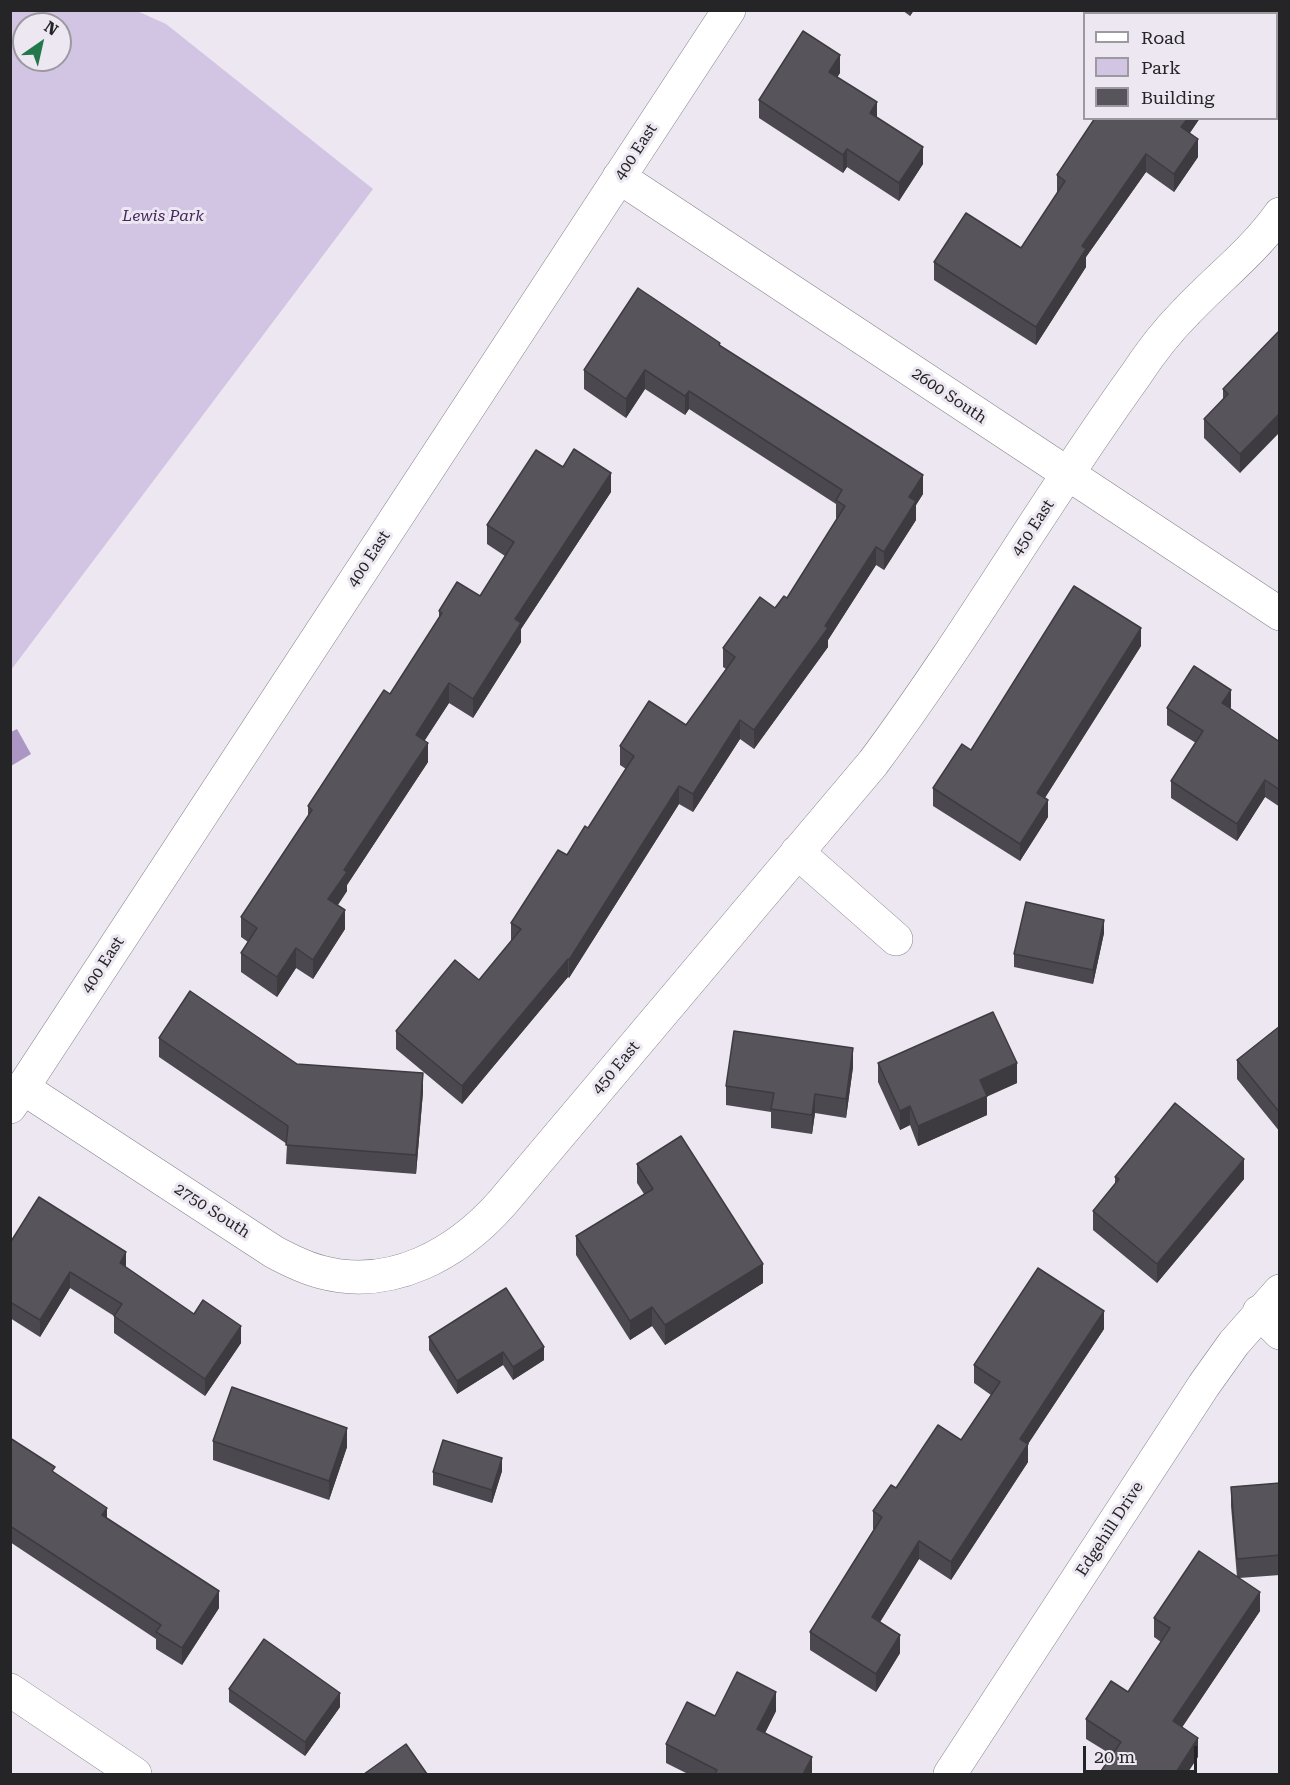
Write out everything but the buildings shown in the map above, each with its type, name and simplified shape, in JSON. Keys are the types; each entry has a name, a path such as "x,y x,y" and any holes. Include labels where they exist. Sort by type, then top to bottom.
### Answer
{"street":[{"name":"400 East","path":"17,1098 729,10"},
{"name":"2600 South","path":"619,177 1280,615"},
{"name":"450 East","path":"419,1266 443,1255 485,1223 873,763 908,715 1161,340 1186,312 1245,256 1280,214"},
{"path":"797,852 896,939"},
{"name":"2750 South","path":"17,1098 297,1264 322,1273 346,1276 372,1276 419,1266"},
{"name":"Edgehill Drive","path":"950,1774 1204,1385 1273,1312"},
{"path":"10,1690 135,1774"}],"green space":[{"name":"Lewis Park","path":"11,10 137,11 166,24 373,189 11,670"}],"shaded area":[{"path":"17,729 31,754 11,766 11,732"}]}
